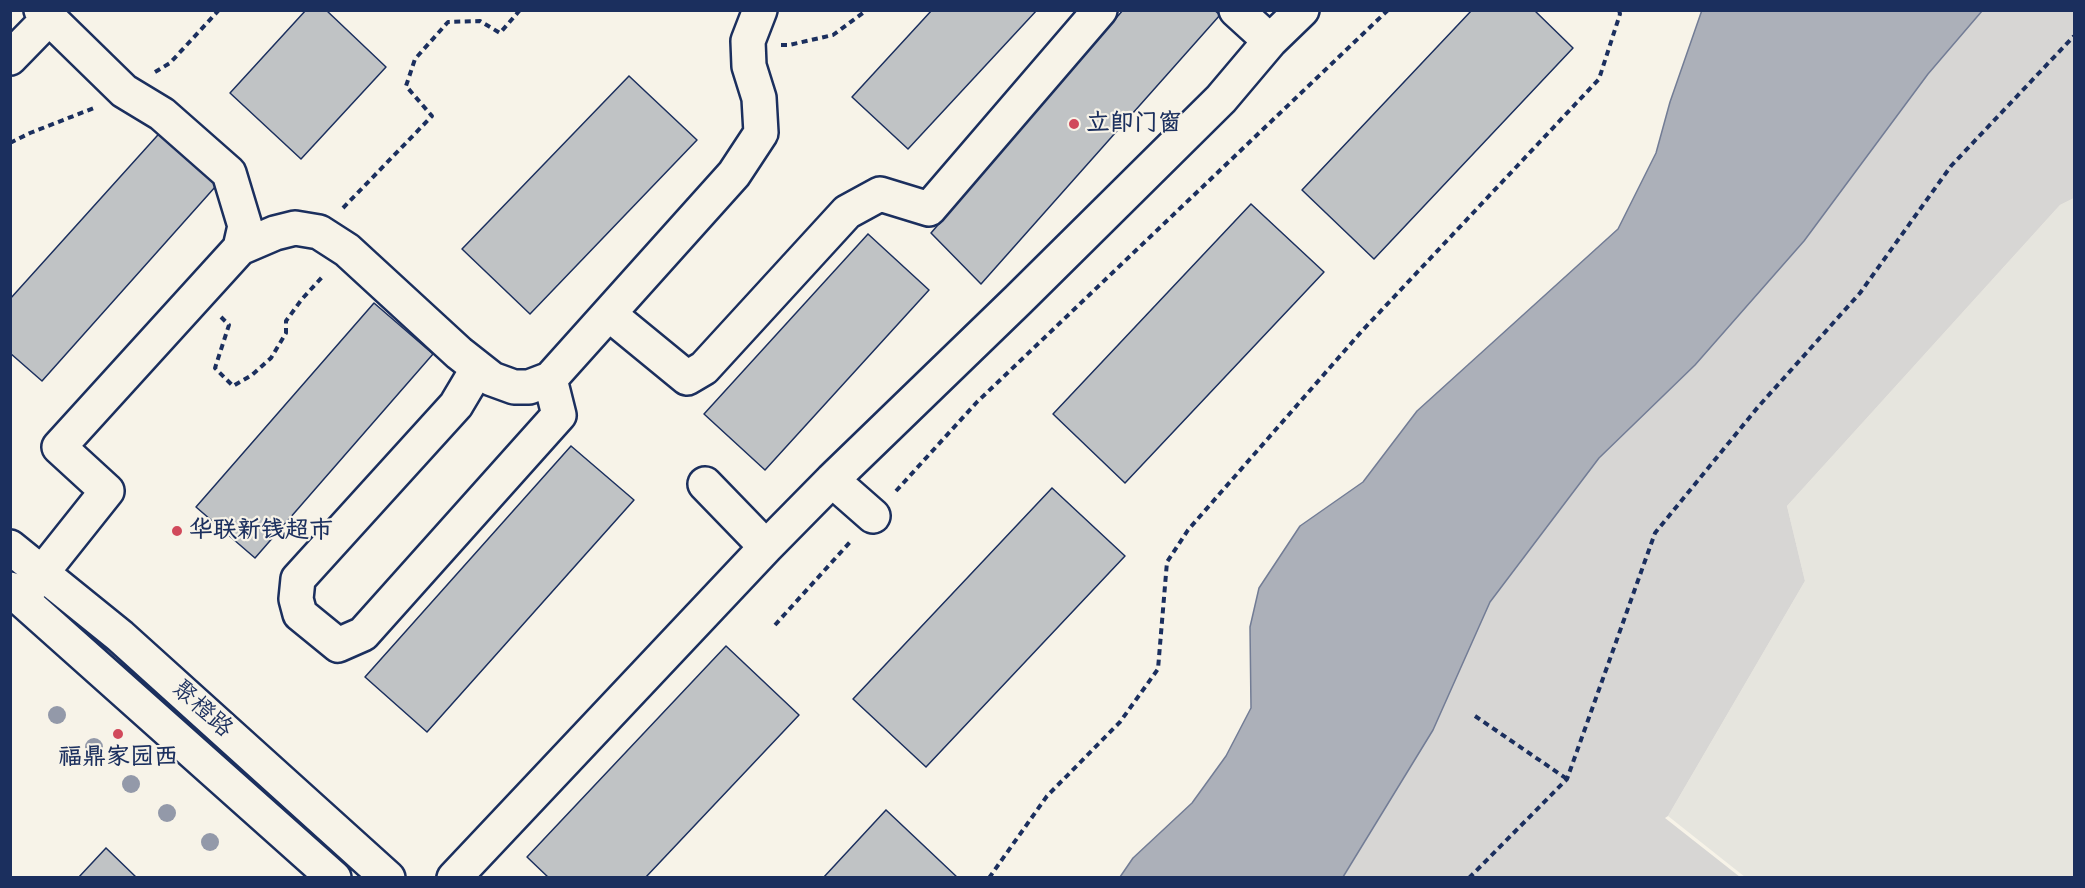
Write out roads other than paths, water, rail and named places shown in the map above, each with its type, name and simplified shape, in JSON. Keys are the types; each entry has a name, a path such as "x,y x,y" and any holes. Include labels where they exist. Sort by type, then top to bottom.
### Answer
{"street":[{"path":"609,314 687,378 704,368 847,212 880,194 929,209 1100,10"},
{"path":"1236,10 1270,41"},
{"path":"454,878 766,547 1221,99 1270,41 1302,10"},
{"path":"10,58 45,14 124,91 162,114 229,173 245,226 240,248"},
{"path":"16,594 42,573 107,491 59,447 240,248 275,233 295,228 319,232 347,250 451,346 492,379 514,387 529,387 550,379 734,174 761,133 759,98 749,66 748,23"},
{"path":"478,368 456,405 298,579 296,599 300,614 338,645 363,634 559,415 550,379"},
{"path":"832,480 873,516"},
{"path":"705,484 766,547"},
{"name":"聚橙路","path":"10,547 120,636 388,878"},
{"name":"聚橙路","path":"16,594 334,878"}],"place":[{"name":"立即门窗","path":"1074,124"},
{"name":"华联新钱超市","path":"177,531"},
{"name":"福鼎家园西","path":"118,734"}]}
